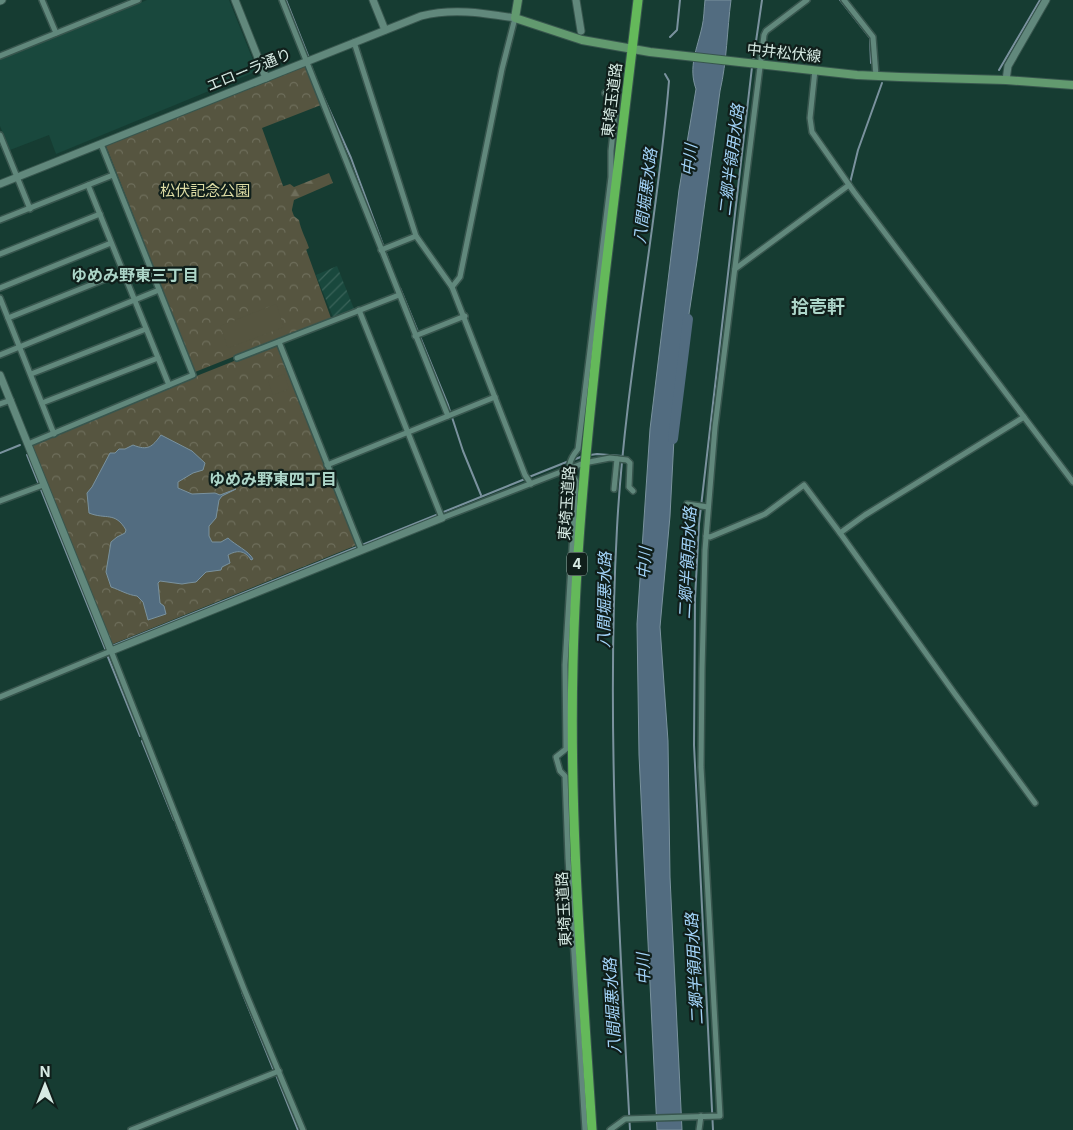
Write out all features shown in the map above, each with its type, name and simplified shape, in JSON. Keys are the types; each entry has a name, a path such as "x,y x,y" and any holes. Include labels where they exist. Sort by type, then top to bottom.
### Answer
{"highway":[{"name":"東埼玉道路","path":"592,1130 572,802 572,664 584,463 638,0"}],"main road":[{"path":"515,18 518,0"},
{"name":"中井松伏線","path":"515,18 582,40 677,55 876,76 1006,80 1073,85"}],"street":[{"path":"42,0 56,33"},
{"path":"0,56 138,0"},
{"path":"235,0 266,78"},
{"path":"282,0 448,416"},
{"path":"373,0 385,30"},
{"path":"576,0 580,31"},
{"path":"610,1130 625,1119 720,1116 701,767 701,680 708,507 715,427 764,35 766,31 807,0"},
{"path":"844,0 873,36 876,76"},
{"path":"1006,80 1008,66 1046,0"},
{"name":"エローラ通り","path":"0,184 354,42 434,13 468,11 515,18"},
{"path":"452,287 460,277 502,69 515,18"},
{"path":"354,42 416,236 452,287 465,316 525,475 531,484"},
{"path":"815,70 810,118 812,132 900,257 1073,482"},
{"path":"585,1130 569,877 565,776 560,771 556,757 566,749 565,665 576,481 570,469 572,454 578,449 611,176 611,151 617,95 605,93"},
{"path":"0,135 30,209"},
{"path":"28,444 193,375 101,144"},
{"path":"0,220 113,175"},
{"path":"88,185 169,385"},
{"path":"735,268 849,185"},
{"path":"0,254 100,214"},
{"path":"381,250 416,236"},
{"path":"0,288 111,243"},
{"path":"8,318 123,272"},
{"path":"0,354 159,290"},
{"path":"237,358 399,295"},
{"path":"0,298 54,434"},
{"path":"359,310 442,518"},
{"path":"415,336 465,316"},
{"path":"31,374 146,329"},
{"path":"279,342 362,549"},
{"path":"42,403 158,358"},
{"path":"0,375 28,444 41,485 111,652 303,1130"},
{"path":"327,465 495,397"},
{"path":"0,404 10,400"},
{"path":"840,533 864,515 1024,417"},
{"path":"0,697 362,549 584,463 610,458 627,460 630,462 629,488 633,491"},
{"path":"614,489 617,459"},
{"path":"0,501 41,485"},
{"path":"706,536 710,537 765,514 804,485 1035,803"},
{"path":"687,504 708,507"},
{"path":"132,1130 278,1071"},
{"path":"699,1130 701,1116"}],"shaded area":[{"path":"147,0 229,0 257,70 56,154 49,135 10,150 0,126 0,59"},
{"path":"337,266 354,309 333,317 316,275"}],"green space":[{"name":"松伏記念公園","path":"305,66 321,105 262,128 331,318 195,372 106,146"},
{"path":"329,173 333,183 294,200 291,214 299,220 309,248 298,255 278,188 290,184 294,187"},
{"path":"276,304 284,327 228,348 220,326"},
{"path":"277,344 357,545 108,646 30,445"},
{"path":"284,374 289,389 273,395 268,380"}],"water":[{"path":"705,0 731,0 724,68 676,400 670,516 660,627 668,741 670,877 682,1130 657,1130 639,755 637,624 650,429 679,190 696,89 693,66 703,24"},
{"path":"161,435 192,451 205,463 203,470 193,473 178,482 178,488 192,494 215,493 220,495 236,489 222,496 219,500 216,518 209,526 209,536 212,542 221,542 228,538 253,559 251,560 246,554 241,552 235,552 228,555 230,563 222,567 221,570 206,572 196,582 182,584 160,581 158,583 160,603 164,606 166,614 148,620 143,602 137,596 111,587 106,572 111,542 125,533 126,530 114,518 89,513 87,493 110,453 115,453 119,449 125,449 133,445 142,448 149,447"}],"waterway":[{"path":"286,0 309,58"},
{"name":"八間堀悪水路","path":"670,37 677,30 680,0"},
{"name":"二郷半領用水路","path":"753,62 762,0"},
{"path":"840,0 870,38 871,63"},
{"path":"999,70 1040,0"},
{"path":"310,63 318,84"},
{"name":"二郷半領用水路","path":"713,1130 694,745 695,599 699,524 752,67"},
{"name":"八間堀悪水路","path":"630,1130 615,829 613,753 614,603 621,472 664,137 669,81 665,74"},
{"path":"850,183 858,150 882,83"},
{"path":"320,89 351,158 393,272"},
{"path":"849,187 985,369"},
{"path":"400,288 448,405 463,451 481,495"},
{"name":"中川","path":"673,439 688,319"},
{"path":"0,453 20,445"},
{"path":"27,455 106,651"},
{"path":"590,455 622,456"},
{"path":"573,460 583,456"},
{"path":"529,477 569,461"},
{"path":"112,646 525,479"},
{"path":"108,657 140,736"},
{"path":"142,741 174,820"},
{"path":"176,824 207,903"},
{"path":"209,908 240,985"},
{"path":"242,992 274,1071"},
{"path":"276,1075 298,1130"}],"district":[{"name":"ゆめみ野東三丁目","path":"135,275"},
{"name":"拾壱軒","path":"818,307"},
{"name":"ゆめみ野東四丁目","path":"273,479"}]}
